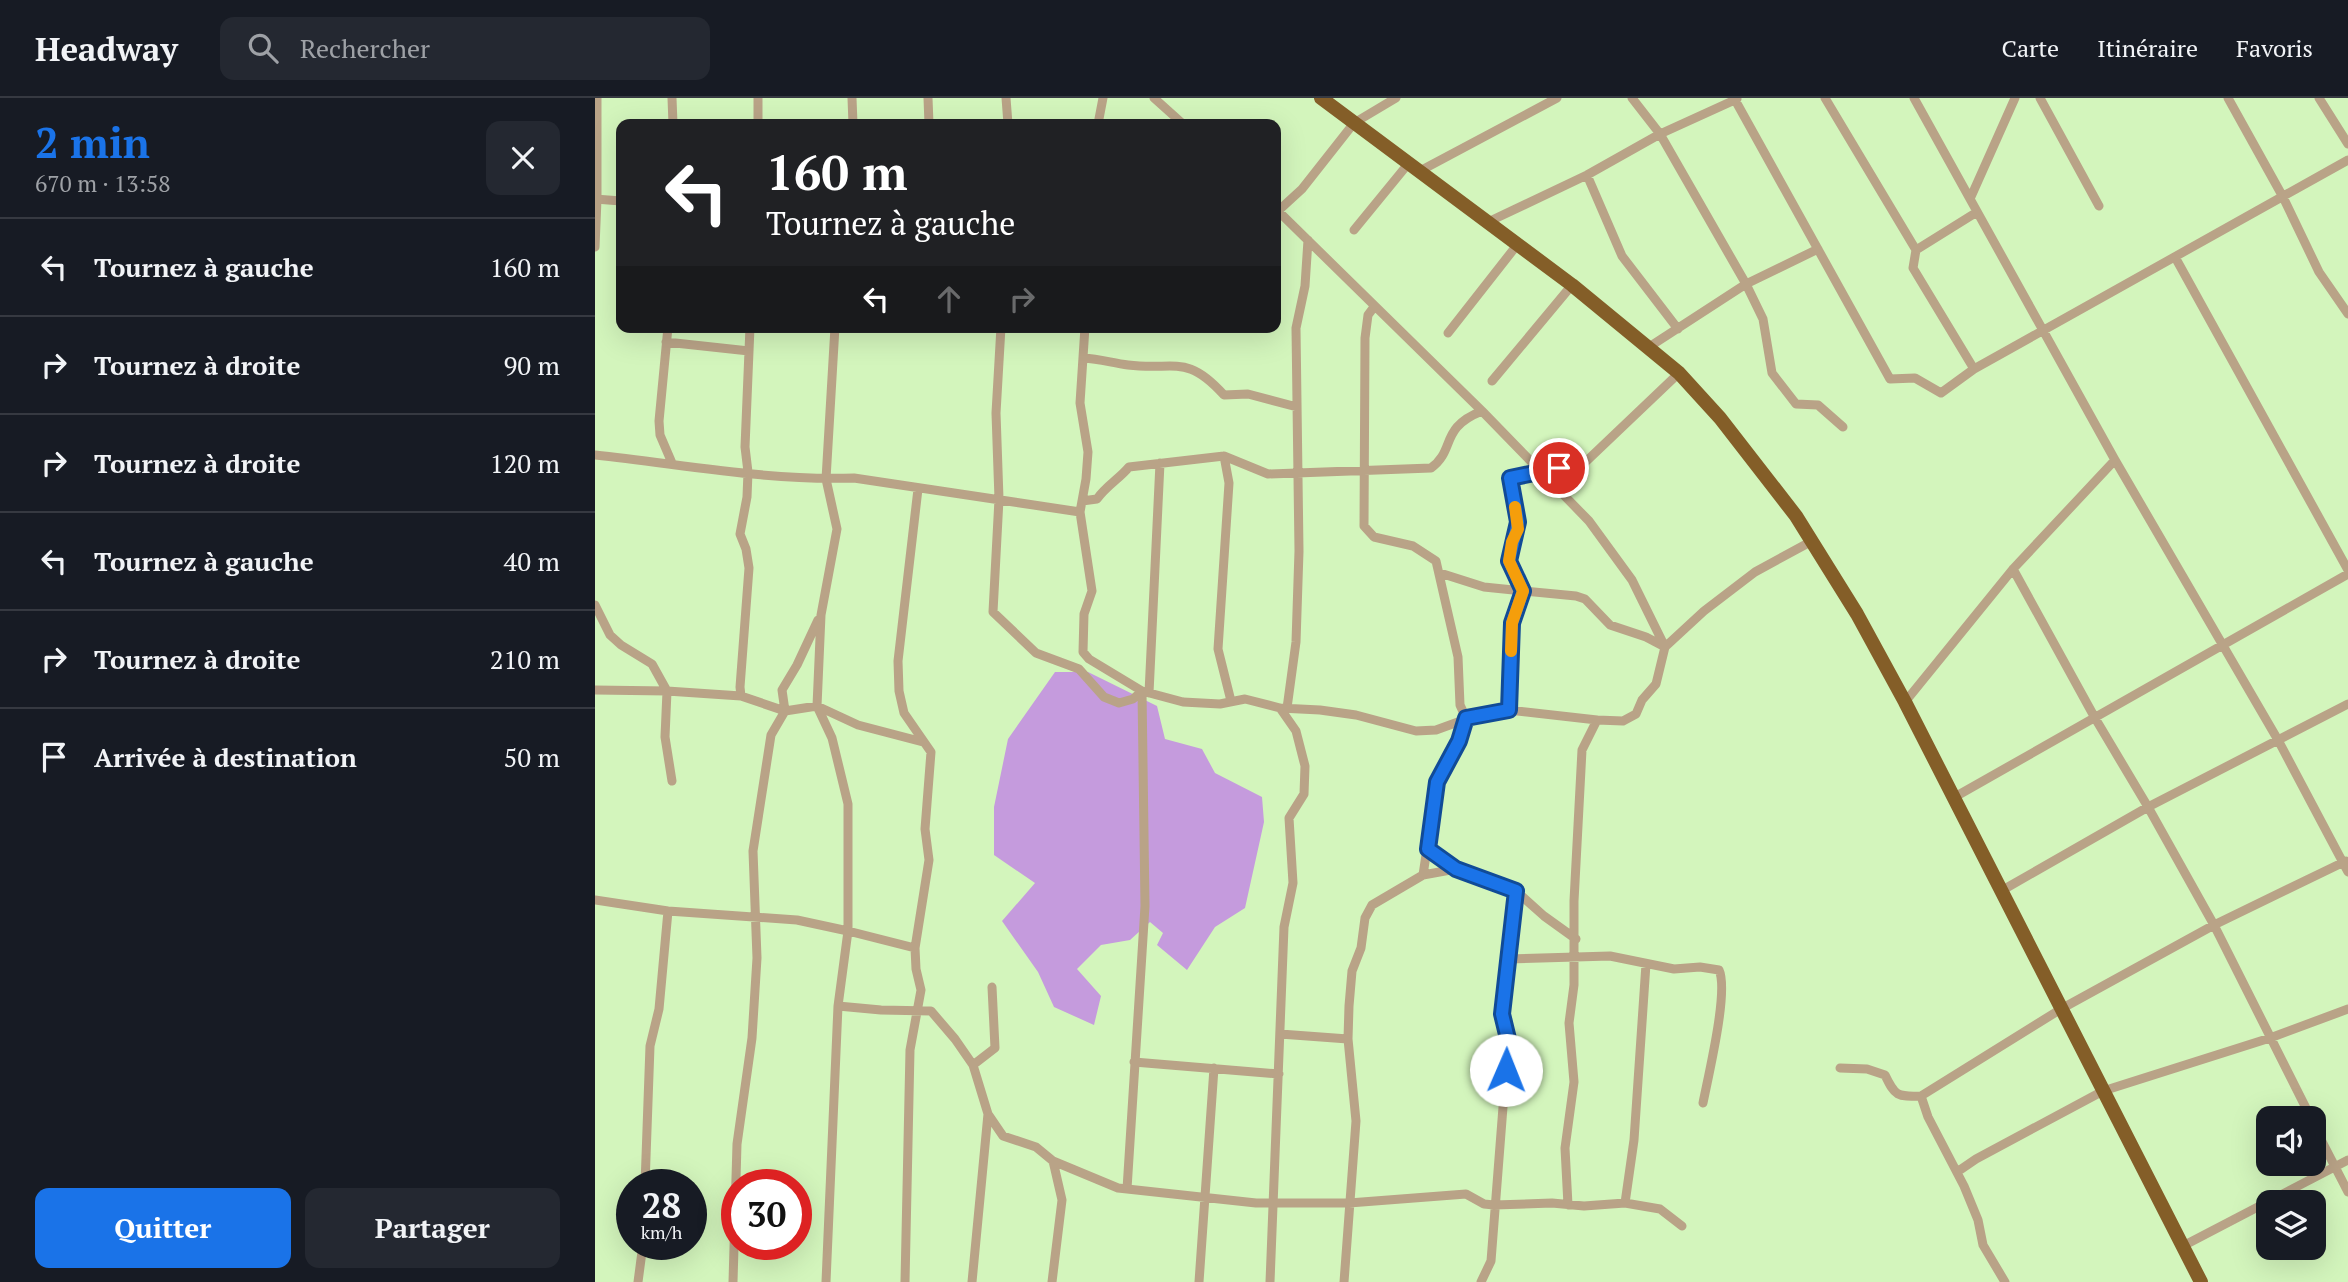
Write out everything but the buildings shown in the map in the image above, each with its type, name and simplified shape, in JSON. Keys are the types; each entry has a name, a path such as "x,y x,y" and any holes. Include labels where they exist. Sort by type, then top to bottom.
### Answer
{"highway":[{"path":"1321,98 1572,285 1679,373 1720,418 1796,516 1857,614 1905,702 2201,1282"}],"street":[{"path":"595,247 597,98"},
{"path":"672,98 673,119"},
{"path":"758,98 758,119"},
{"path":"852,98 853,119"},
{"path":"928,98 929,119"},
{"path":"1006,98 1008,119"},
{"path":"1099,119 1103,98"},
{"path":"1154,98 1177,119"},
{"path":"1281,207 1302,189 1354,123 1397,98"},
{"path":"1354,230 1413,168 1557,98"},
{"path":"1632,98 1660,134 1746,284 1763,319 1772,373 1796,404 1818,405 1843,427"},
{"path":"1825,98 1916,250 1913,268 1974,369"},
{"path":"1913,98 2115,460 2278,740 2346,861 2348,872"},
{"path":"1970,199 2015,98"},
{"path":"2039,98 2099,206"},
{"path":"2228,98 2283,197 2319,272 2348,314"},
{"path":"2319,98 2348,144"},
{"path":"1488,222 1587,175 1660,134 1736,99 1890,379 1915,378 1941,393 1974,369 2348,160"},
{"path":"1587,175 1622,256 1678,329"},
{"path":"596,199 616,201"},
{"path":"1916,250 1977,212"},
{"path":"1281,214 1482,411 1589,521 1632,580 1665,647"},
{"path":"1270,1282 1284,927 1293,883 1289,818 1304,794 1305,766 1296,731 1284,708 1296,642 1299,551 1296,328 1305,286 1308,240"},
{"path":"1448,333 1517,245"},
{"path":"1649,347 1746,284 1818,249"},
{"path":"1953,798 2348,572 2175,257"},
{"path":"1492,381 1572,285"},
{"path":"1374,307 1369,315 1365,338 1364,526 1374,537 1413,546 1436,561 1458,657 1460,705 1466,718 1459,741 1437,782 1423,875"},
{"path":"667,333 659,421 660,435 672,463"},
{"path":"741,696 749,568 740,534 747,497 745,447 750,333"},
{"path":"826,1282 838,1006 848,931 848,804 832,738 817,706 821,615 837,529 826,479 835,333"},
{"path":"1001,333 996,413 999,499 993,612 1036,653 1079,669 1104,697 1119,703 1146,692"},
{"path":"1085,333 1080,403 1088,452 1080,512 1092,590 1084,614 1083,652 1089,659 1146,692 1183,702 1220,704 1245,699 1284,708 1356,715 1416,731 1436,730 1466,718 1509,710 1623,721 1636,714 1642,700 1656,684 1665,647 1704,611 1755,572 1812,541"},
{"path":"666,342 749,351"},
{"path":"1084,358 1129,365 1178,365 1195,370 1224,395 1248,394 1297,407"},
{"path":"1509,710 1512,623 1523,591 1509,561 1518,522 1510,478 1559,468 1575,472 1679,373"},
{"path":"1082,501 1097,499 1105,488 1116,482 1129,467 1224,456 1268,474 1431,468 1440,462 1454,429 1466,417 1482,411"},
{"path":"595,455 714,470 826,479 854,478 1080,512"},
{"path":"1224,456 1229,483 1218,649 1231,701"},
{"path":"1905,702 2013,569 2115,460"},
{"path":"1127,1189 1145,892 1146,692 1160,463"},
{"path":"905,1282 910,1050 921,990 915,948 929,860 925,829 931,752 904,713 899,691 898,661 918,489"},
{"path":"2013,569 2214,925 2305,1106"},
{"path":"1440,573 1484,587 1576,596 1585,599 1610,625 1646,637 1665,647"},
{"path":"595,606 610,635 652,664 667,691 665,737 672,781"},
{"path":"733,1282 737,1144 752,1038 757,958 753,851 771,735 785,711 782,690 821,615"},
{"path":"595,690 741,696 785,711 817,706 858,725 923,742"},
{"path":"2000,891 2148,807 2348,704"},
{"path":"1568,1205 1565,1148 1574,1082 1569,1023 1574,985 1574,901 1582,750 1597,720"},
{"path":"1428,849 1456,869 1516,891 1576,939"},
{"path":"1840,1068 1867,1069 1885,1075 1893,1091 1902,1097 1921,1096 2061,1009 2214,925 2346,861"},
{"path":"1343,1282 1356,1121 1348,1040 1352,971 1361,948 1365,918 1372,905 1423,875 1456,869"},
{"path":"1481,1282 1491,1261 1509,1043 1502,1014 1516,891"},
{"path":"595,900 667,911 797,920 915,948"},
{"path":"646,1169 650,1046 659,1009 667,911"},
{"path":"1508,959 1610,956 1674,969 1700,967 1719,970 1722,976 1721,1005 1703,1103"},
{"path":"1625,1203 1636,1113 1646,964"},
{"path":"973,1065 995,1048 992,987"},
{"path":"838,1006 931,1011 973,1065 988,1114 1003,1136 1036,1147 1053,1161 1118,1188 1274,1203 1349,1203 1466,1194 1494,1205 1584,1206 1625,1203 1660,1209 1682,1226"},
{"path":"1957,1172 1976,1159 2103,1091 2270,1038 2348,1009"},
{"path":"1280,1034 1348,1040"},
{"path":"1134,1062 1279,1074"},
{"path":"1199,1282 1214,1068"},
{"path":"1921,1096 1928,1117 1979,1220 1983,1245 2005,1282"},
{"path":"972,1282 988,1114"},
{"path":"2326,1149 2348,1192"},
{"path":"2181,1247 2348,1160"},
{"path":"1052,1282 1062,1200 1053,1161"},
{"path":"638,1282 641,1260"}],"shaded area":[{"path":"1055,672 1088,672 1157,706 1165,739 1202,749 1215,773 1262,797 1264,822 1245,908 1215,927 1187,970 1157,945 1163,933 1150,922 1130,940 1101,945 1077,969 1101,996 1094,1025 1054,1007 1038,972 1002,921 1035,883 994,855 994,807 1008,739"}],"slow traffic":[{"path":"1511,651 1512,623 1523,591 1509,561 1512,542 1518,529 1515,507"}],"route":[{"path":"1506,1070 1509,1043 1502,1014 1516,891 1456,869 1428,849 1437,782 1459,741 1466,718 1509,710 1512,623 1523,591 1509,561 1512,542 1518,529 1510,478 1559,468"}]}
